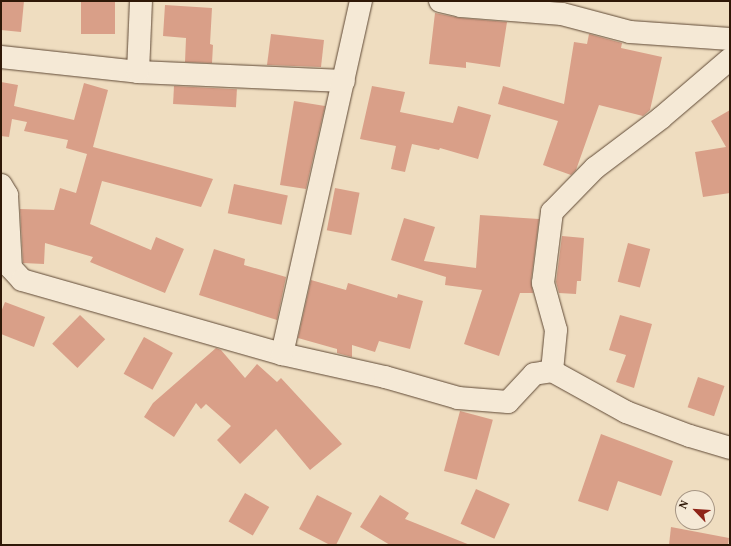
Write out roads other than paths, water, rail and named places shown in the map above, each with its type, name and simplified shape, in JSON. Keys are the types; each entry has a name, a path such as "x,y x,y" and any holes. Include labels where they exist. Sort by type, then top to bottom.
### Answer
{"street":[{"path":"138,72 141,1"},
{"path":"282,354 361,1"},
{"path":"440,1 460,6 562,14 630,32 730,39"},
{"path":"1,57 138,72 344,81"},
{"path":"552,371 556,330 543,283 552,212 595,168 661,118 730,59"},
{"path":"1,185 7,195 11,268 22,280 282,354 385,377 458,398 508,402 534,374 552,371 626,412 690,436 730,448"}]}
